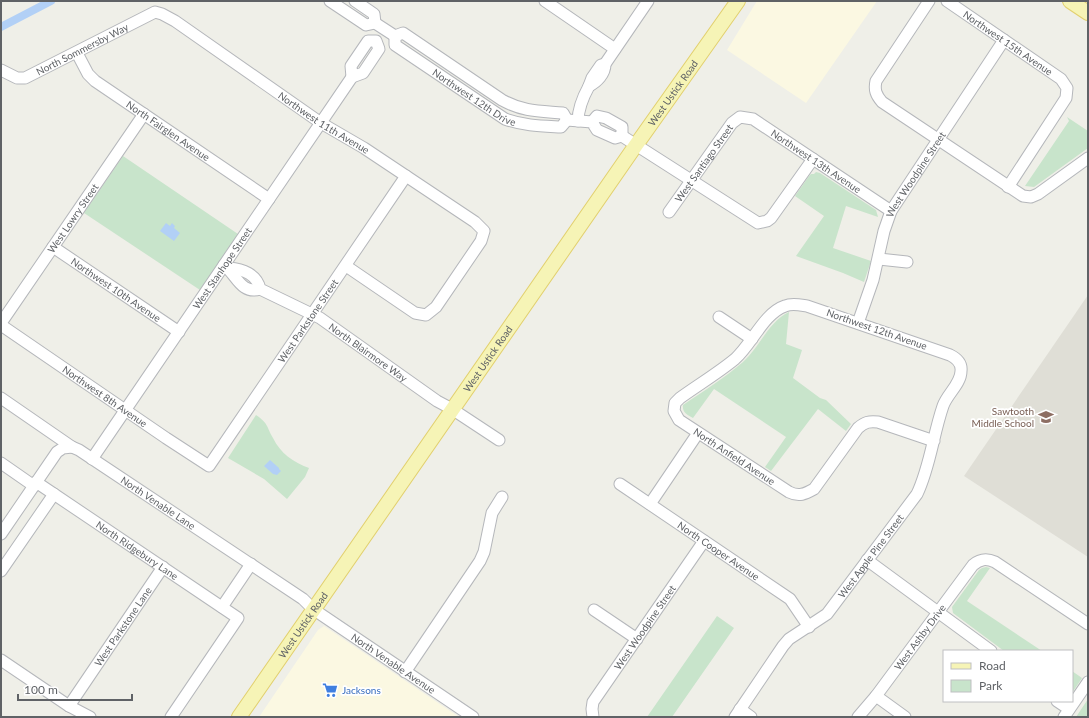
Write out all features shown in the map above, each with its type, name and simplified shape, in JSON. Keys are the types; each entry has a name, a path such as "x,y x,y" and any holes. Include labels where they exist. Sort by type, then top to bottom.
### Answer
{"main road":[{"name":"West Ustick Road","path":"239,717 636,144 738,1"},
{"path":"1070,1 1088,12"}],"street":[{"name":"Northwest 12th Drive","path":"330,1 366,25 379,26 395,36"},
{"name":"Northwest 12th Drive","path":"355,1 374,14 379,26"},
{"path":"546,1 616,48"},
{"path":"573,121 578,114 592,78 601,65 605,64 648,1"},
{"path":"929,1 876,81 876,94 882,102 1018,194 1028,198 1038,194 1088,158"},
{"name":"Northwest 15th Avenue","path":"947,1 1061,79 1067,88 1066,98 1008,187"},
{"name":"North Sommersby Way","path":"1,70 17,78 25,78 155,12 162,14"},
{"name":"Northwest 11th Avenue","path":"162,14 174,20 321,122 364,148 475,222 484,231 481,241 450,287 436,307 426,315 416,313 346,266"},
{"name":"West Stanhope Street","path":"92,459 179,332 226,267 269,199 352,77 351,66 368,41 376,41 379,26"},
{"name":"Northwest 12th Drive","path":"395,36 403,33 513,106 527,110 563,113 573,121"},
{"name":"Northwest 12th Drive","path":"395,36 395,46 506,119 519,124 561,127 573,121 592,122 597,116 606,118 622,127 622,136 636,144"},
{"name":"West Woodpine Street","path":"858,323 872,282 884,231 891,211 1004,40"},
{"name":"North Fairglen Avenue","path":"77,52 88,74 269,199"},
{"name":"West Lowry Street","path":"1,324 144,114"},
{"name":"Northwest 13th Avenue","path":"740,117 753,119 891,211"},
{"name":"West Santiago Street","path":"669,212 732,123 740,117"},
{"path":"636,144 753,221 762,223 772,218 813,159"},
{"name":"West Parkstone Street","path":"209,466 406,176"},
{"name":"Northwest 10th Avenue","path":"53,247 179,332"},
{"path":"878,259 907,262"},
{"name":"North Blairmore Way","path":"226,267 234,278 243,286 254,291 260,289 312,314 437,401 452,409"},
{"name":"Northwest 12th Avenue","path":"752,339 776,310 786,305 796,304 950,354 959,362 961,367"},
{"path":"719,317 752,339"},
{"name":"Northwest 8th Avenue","path":"1,324 209,466"},
{"name":"North Anfield Avenue","path":"752,339 734,359 680,398 675,403 674,411 680,420 698,433 789,492 799,495 806,494 814,489 857,430 869,421 878,422 934,441"},
{"name":"West Apple Pine Street","path":"737,713 783,646 789,639 827,614 917,494 921,486 943,406 959,380 961,367"},
{"name":"North Venable Lane","path":"1,398 251,564 302,599 313,609"},
{"path":"452,409 499,440"},
{"path":"650,504 698,433"},
{"path":"1,534 57,452 63,448 72,446"},
{"name":"North Ridgebury Lane","path":"1,464 54,494 238,618 171,717"},
{"name":"North Cooper Avenue","path":"620,484 790,599 809,627"},
{"path":"1,572 54,494"},
{"path":"405,672 480,561 484,552 492,513 502,497"},
{"name":"West Woodpine Street","path":"592,716 593,702 704,540"},
{"name":"West Ashby Drive","path":"858,717 876,696 972,565 977,561 989,559 995,562 1088,624"},
{"path":"868,560 990,650"},
{"path":"222,607 251,564"},
{"name":"West Parkstone Lane","path":"70,706 163,567"},
{"name":"North Venable Avenue","path":"313,609 473,717"},
{"path":"594,610 637,639"},
{"path":"1,660 70,706 90,717"},
{"path":"1058,702 1067,713 1088,682"},
{"path":"876,696 905,717"},
{"path":"737,713 751,717"}],"shaded area":[{"path":"757,1 877,1 806,103 727,50"},
{"name":"Sawtooth Middle School","path":"1088,295 1088,557 964,476"},
{"path":"324,626 459,717 259,717 318,630"}],"green space":[{"path":"1067,117 1088,131 1088,148 1034,187 1025,186 1069,121"},
{"path":"123,156 238,234 200,290 84,213"},
{"path":"816,172 820,173 876,210 878,217 846,206 833,248 871,261 864,282 796,256 824,216 795,196 809,176"},
{"path":"789,312 786,344 802,350 793,378 820,398 826,400 851,424 846,431 818,409 771,471 765,467 786,437 714,389 693,418 684,412 683,405 722,379 743,362 775,322"},
{"path":"256,415 265,423 276,444 288,457 309,468 305,477 287,499 264,479 228,458"},
{"path":"982,568 990,568 967,601 1040,650 1003,650 953,613 952,607"},
{"path":"717,616 734,628 672,717 647,717"},
{"path":"1073,672 1082,678 1073,692"},
{"path":"1088,699 1088,717 1076,717"}],"water":[{"path":"166,223 170,226 172,223 175,226 174,228 180,233 174,241 160,231"},
{"path":"270,460 281,471 277,475 273,474 264,466"}],"waterway":[{"path":"1,27 51,1"}],"place":[{"name":"Sawtooth Middle School","path":"1046,417"},
{"name":"Jacksons","path":"330,690"}]}
